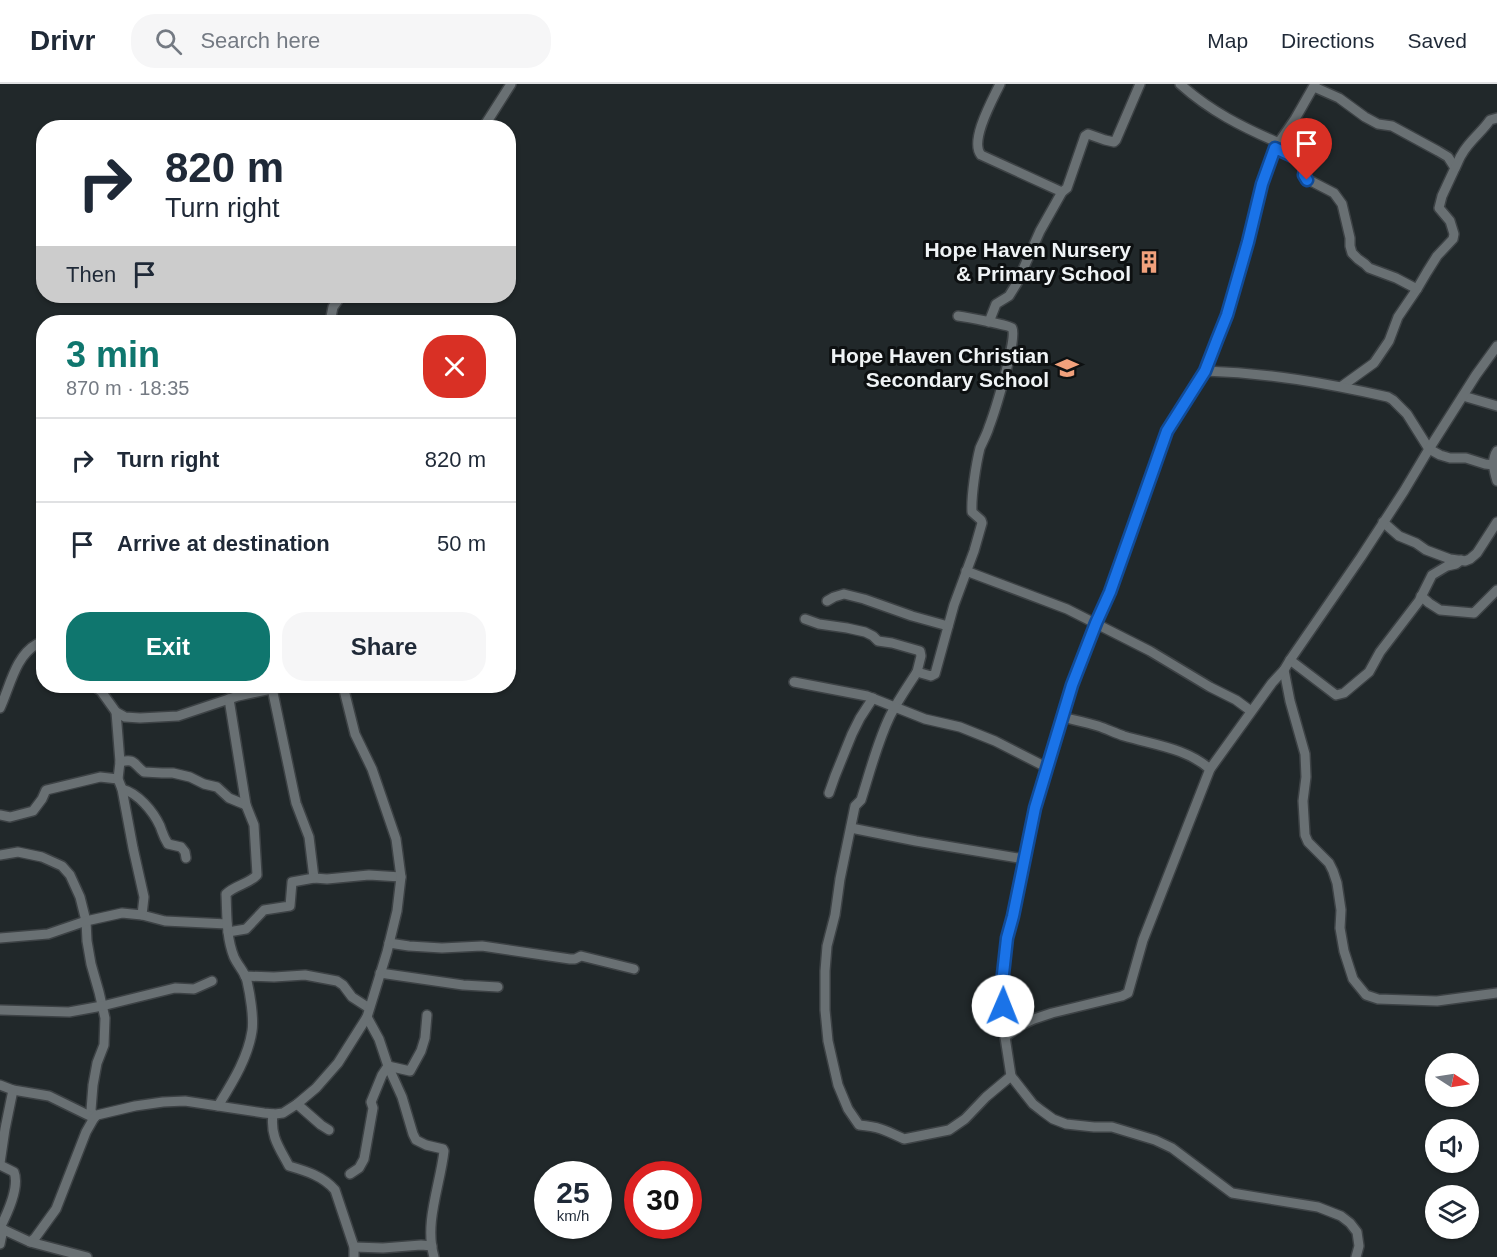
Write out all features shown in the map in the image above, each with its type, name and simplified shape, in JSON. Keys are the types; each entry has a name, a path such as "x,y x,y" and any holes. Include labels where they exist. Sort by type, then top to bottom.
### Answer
{"street":[{"path":"488,120 511,84"},
{"path":"1000,84 977,139 977,151 981,155 1062,192"},
{"path":"989,322 996,304 1009,296 1017,283 1040,231 1062,192 1067,188 1085,136 1088,134 1114,142 1140,84"},
{"path":"1180,84 1218,114 1301,160 1306,165 1305,178 1334,194 1342,204 1350,246 1358,259 1369,268 1418,289"},
{"path":"1356,1257 1359,1246 1357,1232 1350,1222 1341,1216 1318,1207 1232,1193 1172,1148 1112,1126 1066,1124 1053,1119 1033,1104 1011,1076 1005,1037 1002,983 1004,961 1035,808 1072,685 1110,592 1167,431 1205,371 1227,315 1262,184 1277,145 1315,86 1339,98 1378,124 1392,126 1438,151 1448,157 1455,168"},
{"path":"1341,386 1374,363 1389,341 1398,317 1437,256 1453,239 1454,234 1450,221 1439,208 1442,196 1462,154 1490,120 1497,118"},
{"path":"917,672 931,676 935,674 948,626 982,523 972,512 981,448 1005,378 1012,337 1011,327 958,316"},
{"path":"1005,1037 1034,1019 1128,993 1143,940 1210,769 1251,711 1284,670 1334,597 1404,491 1476,375 1497,346"},
{"path":"1205,371 1273,375 1341,386 1388,397 1407,414 1429,449 1450,458 1466,458 1494,465"},
{"path":"1463,396 1497,406"},
{"path":"1497,451 1494,456 1497,481"},
{"path":"1383,522 1399,536 1426,550 1450,559 1465,561 1477,553 1497,522"},
{"path":"1290,660 1336,695 1344,693 1369,672 1380,652 1421,596 1432,575 1461,560"},
{"path":"966,571 1067,609 1096,623 1150,651 1251,711"},
{"path":"1421,596 1440,610 1474,613 1497,590"},
{"path":"827,601 844,594 948,626"},
{"path":"805,619 819,624 865,632 878,641 920,651 921,656 917,672 895,707 881,736 861,800 855,806 827,946 825,1010 828,1041 838,1085 848,1109 859,1125 888,1130 904,1139 923,1136 949,1130 965,1119 1011,1076"},
{"path":"0,708 9,683 22,658 36,644"},
{"path":"1284,670 1305,754 1306,777 1303,801 1305,835 1308,842 1329,864 1335,877 1341,910 1340,928 1344,951 1353,979 1366,995 1378,999 1437,1001 1497,993"},
{"path":"794,682 861,694 925,718 960,727 1046,767"},
{"path":"102,693 116,712 125,717 140,718 178,716 252,693"},
{"path":"273,693 296,803 309,837 314,878"},
{"path":"30,1242 56,1209 86,1132 94,1118 101,1113 163,1102 184,1101 273,1114 283,1113 316,1088 338,1063 368,1013 397,911 401,877 396,839 372,769 355,734 345,693"},
{"path":"829,793 852,734 873,698"},
{"path":"218,1106 243,1061 253,1028 245,976 235,959 228,928 226,894 257,875 254,825 246,805 229,699"},
{"path":"116,712 120,762 118,779 144,897 142,915"},
{"path":"1062,717 1167,747 1194,758 1210,769"},
{"path":"120,762 130,760 135,762 144,772 172,773 190,777 217,787 229,798 246,805"},
{"path":"0,815 10,817 33,811 46,790 100,777 118,779"},
{"path":"122,789 137,797 149,810 168,844 181,847 186,858"},
{"path":"851,828 1024,860"},
{"path":"0,855 18,852 42,857 62,866 70,875 80,897 87,921 91,964 105,1024 104,1045 97,1063 93,1085 91,1110 94,1118"},
{"path":"0,938 48,934 87,921 122,913 165,921 246,929 264,910 290,906 292,882 314,878 369,875 401,877"},
{"path":"389,943 442,948 482,946 575,959 580,956 634,969"},
{"path":"380,973 463,985 498,987"},
{"path":"245,976 305,975 337,981 368,1013 402,1096 416,1140 444,1151 430,1239 434,1257"},
{"path":"0,1010 69,1012 175,988 194,989 212,981"},
{"path":"388,1066 410,1071 423,1045 427,1015"},
{"path":"350,1174 359,1168 364,1159 373,1108 371,1101 388,1066"},
{"path":"0,1085 13,1090 49,1095 94,1118"},
{"path":"0,1244 1,1228 10,1206 16,1179 14,1172 0,1164 13,1090"},
{"path":"297,1104 329,1130"},
{"path":"273,1114 271,1126 275,1142 289,1166 314,1174 335,1190 354,1252 432,1246"},
{"path":"1,1228 30,1242 87,1257"}],"place":[{"name":"Hope Haven Nursery & Primary School","path":"1149,262"},
{"name":"Hope Haven Christian Secondary School","path":"1067,368"}],"route":[{"path":"1003,1006 1002,983 1007,938 1035,808 1072,685 1110,592 1167,431 1205,371 1227,315 1262,184 1275,148 1301,160 1306,165 1304,175 1307,180"}]}
